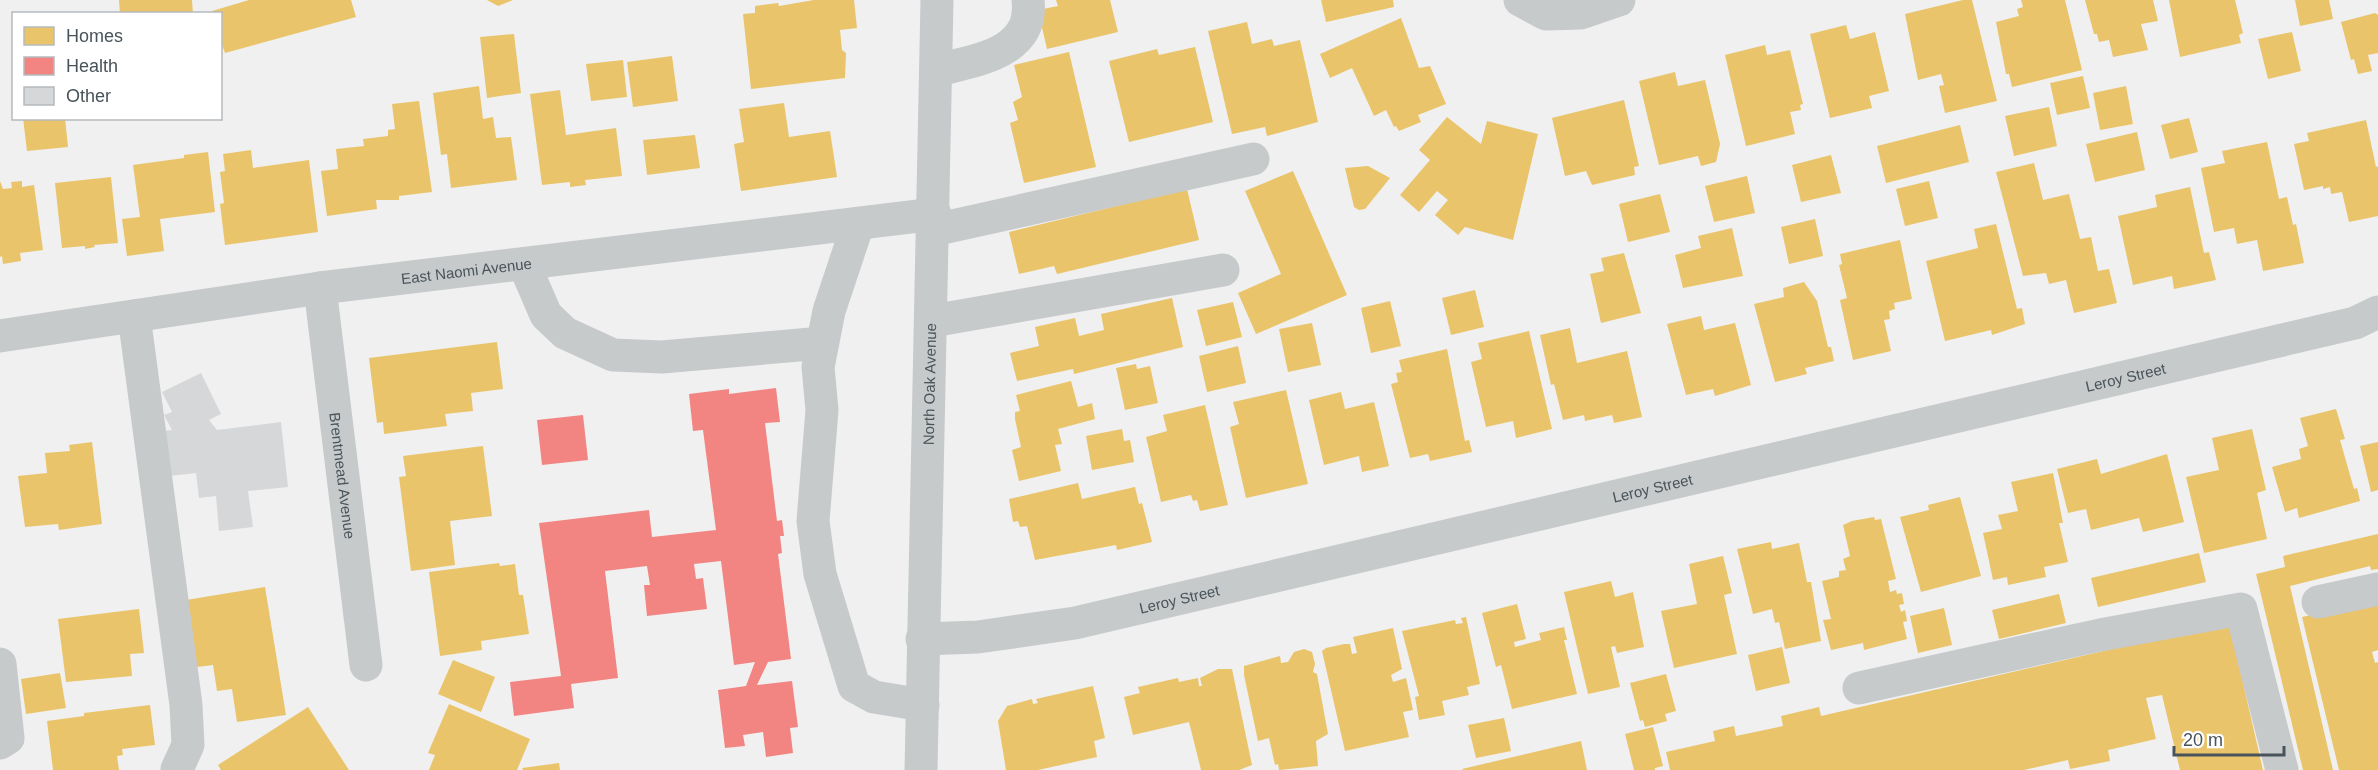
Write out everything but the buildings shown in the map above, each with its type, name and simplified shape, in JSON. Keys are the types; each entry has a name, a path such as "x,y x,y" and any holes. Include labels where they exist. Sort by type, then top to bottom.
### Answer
{"street":[{"name":"North Oak Avenue","path":"921,770 922,639 938,70 937,0"},
{"path":"938,70 1002,52 1016,41 1024,29 1028,0"},
{"path":"1520,0 1546,14 1581,13 1619,0"},
{"name":"East Naomi Avenue","path":"0,336 320,288 858,224 934,222 1252,159"},
{"path":"858,224 829,311 818,367 822,410 813,521 820,574 854,686 873,697 923,705"},
{"path":"524,264 546,315 565,333 614,355 662,357 822,343"},
{"path":"932,321 1223,270"},
{"name":"Brentmead Avenue","path":"320,288 366,664"},
{"name":"Leroy Street","path":"922,639 978,638 1075,623 2343,326 2378,312"},
{"path":"134,316 186,705 188,745 177,769"},
{"path":"2318,602 2378,589"},
{"path":"1859,688 2100,635 2241,609 2282,770"},
{"path":"0,664 8,738 0,743"}]}
